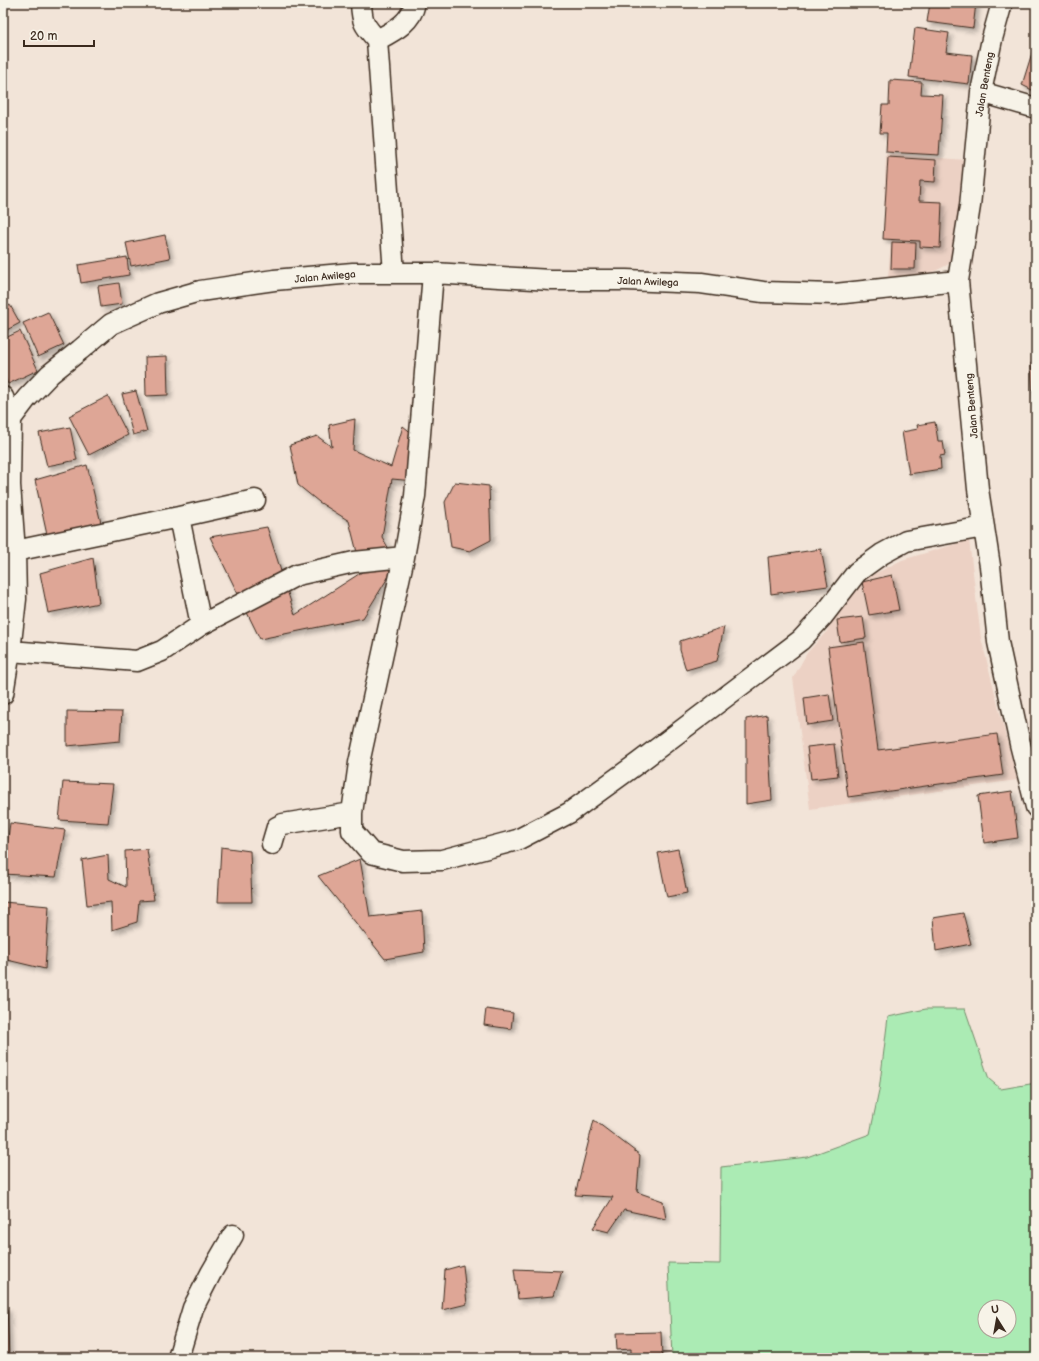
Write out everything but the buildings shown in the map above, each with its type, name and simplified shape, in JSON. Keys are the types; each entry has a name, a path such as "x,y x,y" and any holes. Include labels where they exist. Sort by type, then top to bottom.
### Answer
{"street":[{"path":"361,3 361,17 365,26 377,40 394,273"},
{"path":"377,40 407,22 414,10 415,3"},
{"name":"Jalan Benteng","path":"1002,3 992,39 981,92 970,206 958,281 978,489 990,566 998,642 1020,744 1036,807"},
{"path":"981,92 1036,108"},
{"name":"Jalan Awilega","path":"11,419 27,398 50,374 111,324 158,303 200,291 274,280 353,273 433,273 551,280 626,280 701,283 763,292 835,294 958,281"},
{"path":"433,273 415,496 404,557 359,763 352,812 352,831 371,853 403,861 442,860 517,840 570,813 801,640 823,616 857,572 882,554 906,541 984,527"},
{"path":"3,397 11,419 6,485 15,551 16,599 3,694"},
{"path":"15,551 255,500"},
{"path":"179,517 201,625"},
{"path":"10,651 137,661 162,651 201,625 297,575 354,562 404,557"},
{"path":"272,844 277,827 283,824 352,812"},
{"path":"178,1358 193,1308 233,1235"}],"shaded area":[{"path":"886,154 967,160 955,254 949,264 935,271 920,275 888,278 891,240 883,239"},
{"path":"969,540 981,638 1017,780 810,809 793,678 807,653 827,631 849,587 902,560"}],"green space":[{"path":"926,1009 965,1009 989,1079 1001,1089 1036,1083 1036,1358 672,1358 668,1263 720,1264 721,1167 807,1157 870,1134 879,1091 888,1017"}]}
